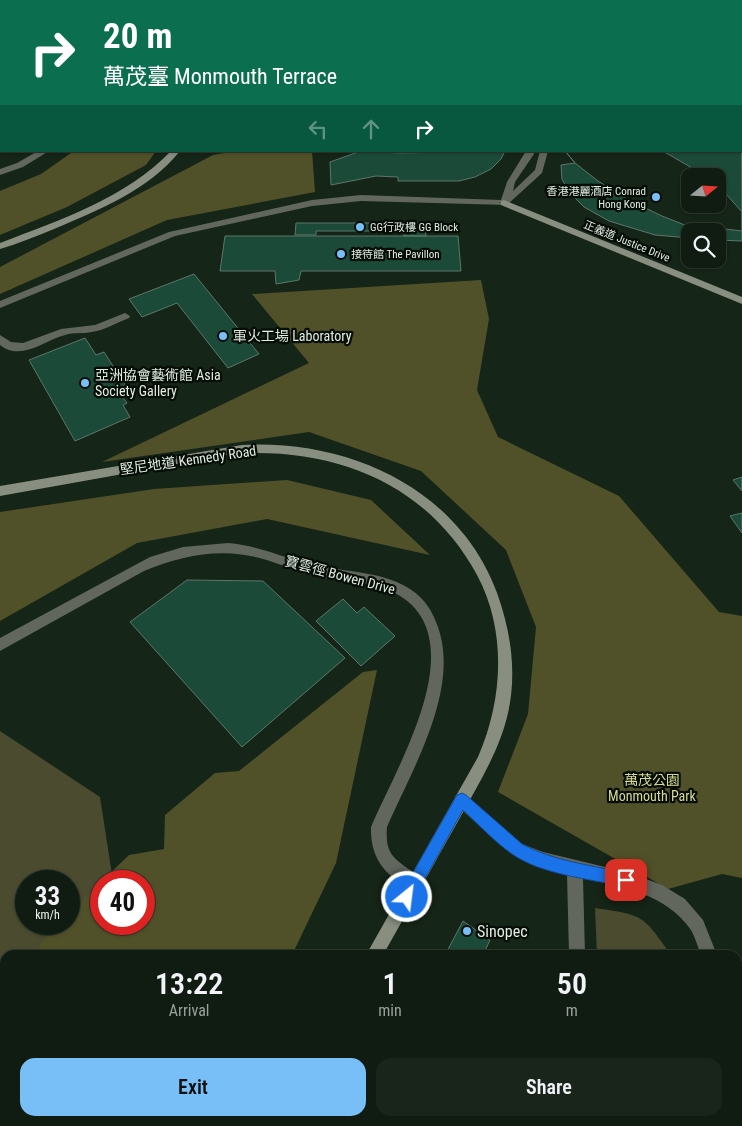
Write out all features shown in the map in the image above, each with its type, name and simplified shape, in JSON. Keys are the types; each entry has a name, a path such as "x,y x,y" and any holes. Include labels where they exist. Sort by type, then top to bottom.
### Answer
{"street":[{"path":"0,172 20,165 43,152"},
{"path":"0,246 65,220 112,198 158,170 175,152"},
{"path":"504,203 511,182 530,152"},
{"path":"0,305 172,234 312,203 361,198 504,203 539,171 544,152"},
{"name":"正義道 Justice Drive","path":"504,203 742,301"},
{"path":"1,342 13,347 27,347 65,331 92,329 125,316"},
{"name":"堅尼地道 Kennedy Road","path":"0,491 215,453 254,449 290,451 336,459 381,474 418,494 456,530 477,560 490,590 502,639 505,689 501,713 494,738 483,762 377,950"},
{"name":"寶雲徑 Bowen Drive","path":"0,646 140,567 158,558 193,549 223,548 257,552 313,570 380,583 410,596 426,612 433,632 437,659 435,688 425,723 379,827 378,836 381,854 386,862 415,882"},
{"path":"462,800 517,849 548,863 643,884 664,893 683,909 695,924 707,950"},
{"path":"575,869 578,918 576,950"}],"green space":[{"path":"73,152 155,152 146,165 67,207 0,235 0,191 41,174"},
{"path":"230,152 312,152 315,192 167,220 0,294 0,267 213,155"},
{"name":"萬茂公園 Monmouth Park","path":"481,280 489,319 477,390 498,437 619,496 719,612 742,616 742,878 722,874 668,889 498,792 528,714 536,627 506,550 421,471 309,432 102,462 309,363 252,294"},
{"path":"287,480 371,500 430,555 267,519 137,543 0,621 0,512 154,489"},
{"path":"377,670 336,863 294,950 38,950 48,935 80,935 80,903 90,893 90,935 155,935 155,870 113,870 129,855 164,849 165,815 215,773 239,771 363,672"},
{"path":"0,731 100,797 111,870 90,870 90,933 82,950 0,950"},
{"path":"595,908 633,915 641,919 648,924 667,950 597,950"}],"building":[{"path":"358,152 504,152 501,159 491,169 475,177 459,181 398,181 398,177 376,176 331,185 330,162"},
{"path":"566,152 742,152 742,241 726,240 726,223 681,223 681,237 655,235 609,221 584,207 569,192 562,179 561,165 575,163"},
{"name":"香港港麗酒店 Conrad Hong Kong","path":"566,152 664,152 692,168 681,168 681,213 726,213 726,194 742,212 742,231 726,229 726,223 681,224 627,199 598,181 575,163"},
{"name":"GG行政樓 GG Block","path":"296,223 425,223 426,236 404,236 404,231 316,231 316,235 295,235"},
{"name":"接待館 The Pavillon","path":"225,236 458,236 461,271 301,271 299,280 276,284 275,271 220,271"},
{"name":"軍火工場 Laboratory","path":"194,274 259,354 228,368 177,303 142,317 129,299"},
{"path":"85,338 96,355 104,352 129,391 121,395 127,403 123,405 130,417 75,441 29,360"},
{"path":"742,477 742,491 733,480"},
{"path":"742,513 742,533 730,516"},
{"path":"187,580 263,581 345,658 242,747 130,622"},
{"path":"343,599 357,613 364,607 395,636 361,666 316,621"},
{"name":"Sinopec","path":"463,921 490,940 485,950 448,950"}],"place":[{"name":"香港港麗酒店 Conrad Hong Kong","path":"656,197"},
{"name":"GG行政樓 GG Block","path":"360,227"},
{"name":"接待館 The Pavillon","path":"341,254"},
{"name":"軍火工場 Laboratory","path":"223,336"},
{"name":"亞洲協會藝術館 Asia Society Gallery","path":"85,383"},
{"name":"Sinopec","path":"467,931"}],"route":[{"path":"407,897 462,800 517,849 527,854 548,863 626,880"}]}
